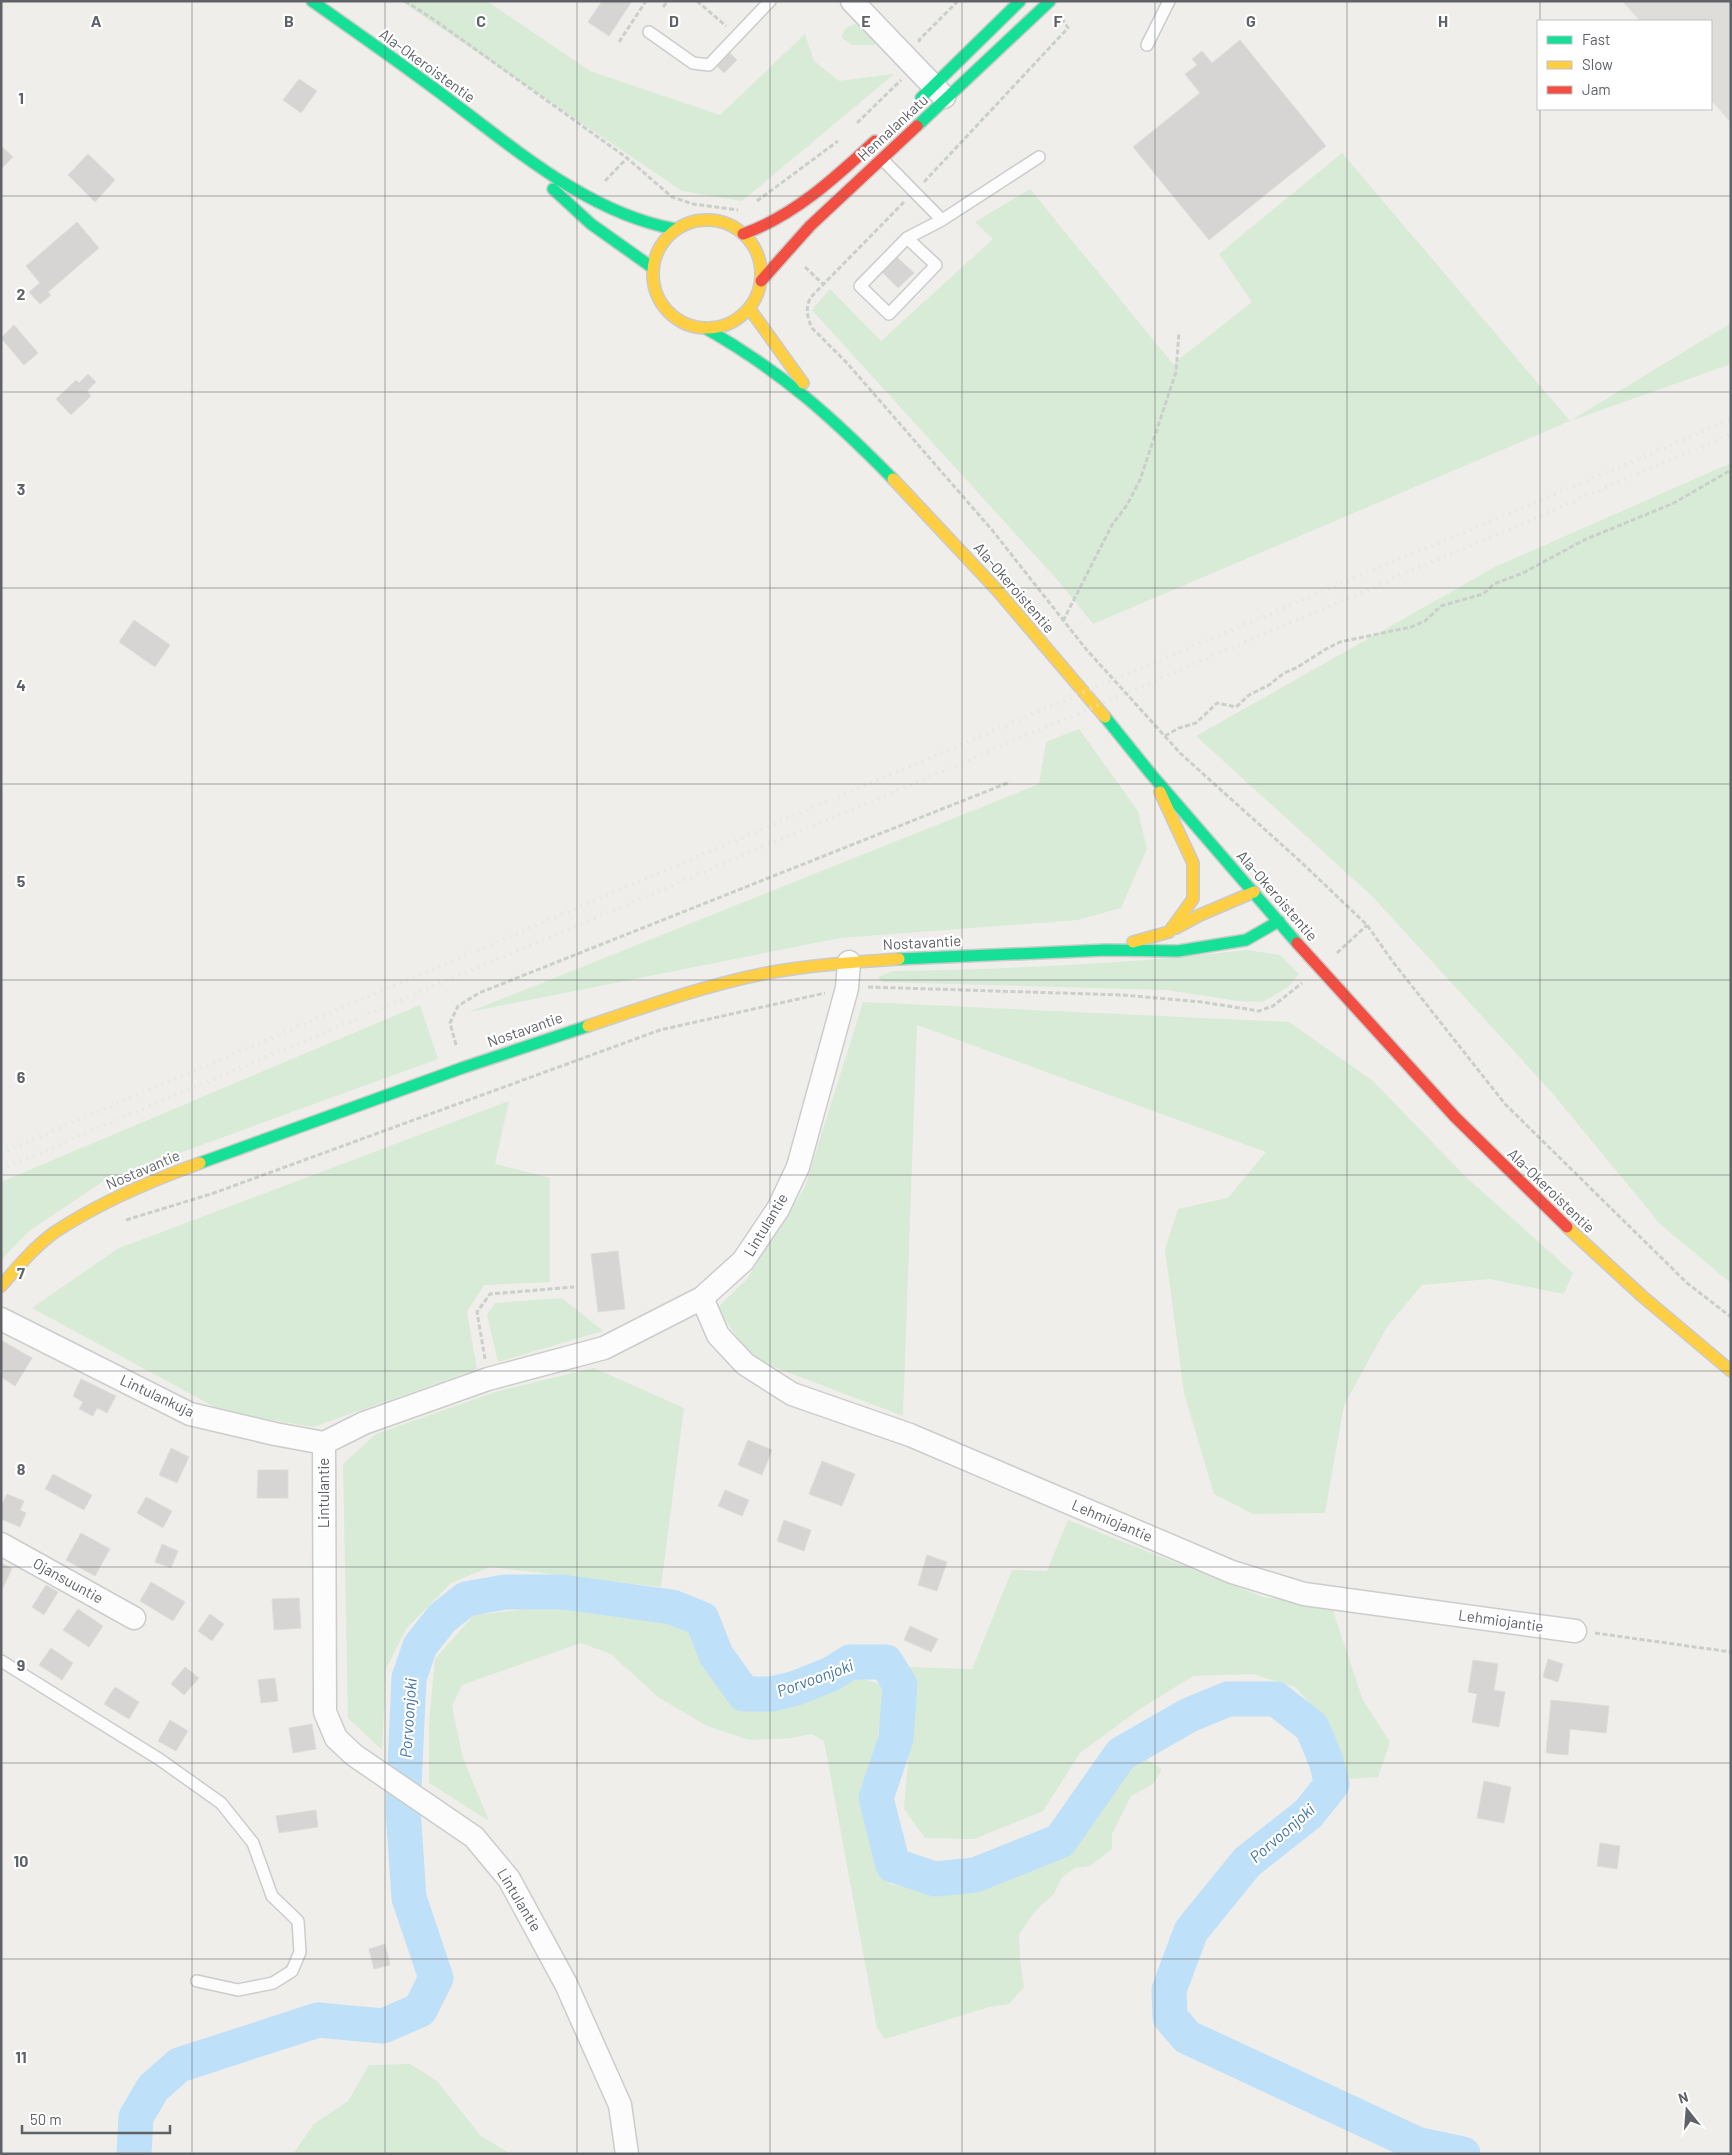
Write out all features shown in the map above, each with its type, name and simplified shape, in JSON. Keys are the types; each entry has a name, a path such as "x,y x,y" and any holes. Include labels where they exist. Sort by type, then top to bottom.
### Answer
{"main road":[{"name":"Ala-Okeroistentie","path":"312,1 434,88 524,156 600,203 652,225 675,230"},
{"name":"Hennalankatu","path":"761,281 810,226 882,159 1020,1"},
{"name":"Hennalankatu","path":"913,106 940,93 1050,1"},
{"name":"Hennalankatu","path":"743,234 764,227 816,191 882,135"},
{"name":"Ala-Okeroistentie","path":"524,156 554,189 591,224 653,268"},
{"path":"704,219 720,221 735,227 743,234 756,251 760,266 761,281 758,292 749,308 730,323 705,328 687,324 672,315 660,301 653,284 653,268 657,252 664,240 675,230 689,222 704,219"},
{"name":"Ala-Okeroistentie","path":"749,308 785,360 827,414 976,566 1148,769 1386,1043 1503,1166 1625,1281 1731,1371"},
{"name":"Ala-Okeroistentie","path":"705,328 740,347 827,414"},
{"path":"1148,769 1168,806 1193,863 1193,899 1168,932"},
{"name":"Nostavantie","path":"1106,950 1168,932 1200,915 1254,892"},
{"name":"Nostavantie","path":"1,1286 54,1233 106,1202 161,1177 462,1068 686,993 766,973 849,962 938,956 1106,950 1178,951 1246,940 1279,920"}],"street":[{"path":"852,1 940,93"},
{"name":"Lintulantie","path":"627,2154 620,2105 566,1984 509,1879 474,1837 354,1755 336,1738 325,1712 324,1443 364,1423 488,1379 604,1348 702,1298 744,1261 782,1201 798,1167 847,988 849,962"},
{"name":"Lehmiojantie","path":"702,1298 718,1335 745,1364 792,1394 910,1435 1232,1572 1304,1594 1575,1630"},
{"name":"Lintulankuja","path":"1,1319 190,1414 275,1434 324,1443"},
{"name":"Ojansuuntie","path":"1,1544 134,1618"}],"lane":[{"path":"648,32 693,62 710,65 770,1"},
{"path":"1147,45 1168,1"},
{"path":"870,147 942,220"},
{"path":"907,238 936,265 889,314 860,286 907,238 942,220 1038,157"},
{"path":"1,1661 159,1759 221,1802 253,1843 272,1896 298,1921 300,1952 292,1971 273,1983 238,1990 197,1981"}],"path":[{"path":"405,1 436,21 627,158 667,193 679,200 693,204 743,209"},
{"path":"619,42 646,1"},
{"path":"663,7 668,1"},
{"path":"697,1 738,36"},
{"path":"851,130 925,56 920,40 958,1"},
{"path":"1068,28 971,134 810,297 807,304 809,322 812,328 848,364 992,530 1063,621 1181,754 1301,862 1367,925 1393,962 1505,1104 1686,1283 1731,1317"},
{"path":"756,201 844,136"},
{"path":"603,183 627,158"},
{"path":"1063,621 1112,525 1127,504 1140,480 1176,372 1179,332"},
{"path":"1165,736 1179,728 1196,723 1217,703 1236,706 1249,695 1268,685 1284,673 1340,642 1411,627 1425,621 1441,606 1483,594 1494,584 1523,573 1584,540 1674,503 1731,470"},
{"path":"462,1068 450,1023 458,1006 479,993 1010,782"},
{"path":"1337,953 1367,925"},
{"path":"121,1222 214,1193 660,1030 847,988 875,987 1123,995 1202,1002 1259,1010 1273,1006 1304,981"},
{"path":"488,1379 477,1312 490,1294 574,1287"},
{"path":"1575,1630 1731,1652"}],"shaded area":[{"path":"1622,1 1731,1 1731,123 1712,101 1712,20 1639,20"}],"green space":[{"path":"401,1 487,1 590,71 720,115 805,34 814,61 839,81 894,74 742,201 682,191"},
{"path":"856,24 862,26 876,42 874,45 852,45 842,38 846,28"},
{"path":"1342,153 1570,421 1093,624 1061,584 812,310 830,289 881,341 993,239 975,222 1030,189 1173,364 1252,302 1219,254"},
{"path":"1731,323 1731,364 1570,421"},
{"path":"1731,463 1731,1283 1660,1224 1554,1095 1373,897 1196,736 1495,567"},
{"path":"1079,729 1138,811 1147,849 1121,908 1078,920 840,938 469,1012 1039,784 1046,742"},
{"path":"1246,950 1280,955 1299,974 1288,987 1263,1002 1238,1001 1167,990 882,982 878,977 893,971 1070,965"},
{"path":"863,1002 1289,1022 1373,1081 1466,1177 1573,1273 1564,1294 1489,1279 1422,1285 1387,1327 1344,1405 1325,1513 1253,1514 1214,1494 1184,1393 1165,1249 1178,1209 1228,1198 1266,1152 917,1025 903,1416 753,1359 717,1308 747,1279 805,1187"},
{"path":"420,1005 438,1059 105,1180 29,1231 1,1260 1,1182"},
{"path":"509,1101 495,1164 550,1178 550,1282 484,1285 467,1312 477,1369 313,1427 224,1412 32,1308 117,1249"},
{"path":"562,1298 603,1331 498,1362 487,1315 495,1303"},
{"path":"594,1368 684,1408 661,1587 490,1567 451,1583 406,1629 386,1669 382,1750 348,1718 343,1464 376,1434 495,1392"},
{"path":"1068,1520 1263,1597 1332,1608 1363,1700 1390,1742 1378,1777 1347,1779 1323,1718 1295,1687 1253,1674 1193,1676 1137,1711 1080,1753 1043,1811 974,1839 925,1838 904,1809 913,1703 908,1667 972,1669 1012,1570 1047,1571"},
{"path":"562,1605 672,1624 690,1632 698,1657 737,1704 777,1709 851,1674 887,1687 868,1790 890,1884 921,1890 988,1885 1060,1852 1138,1755 1162,1769 1153,1784 1131,1796 1112,1834 1112,1849 1090,1866 1075,1868 1062,1877 1054,1894 1036,1910 1019,1934 1024,1987 1009,2004 989,2007 885,2039 877,2028 824,1741 812,1734 791,1738 749,1740 707,1726 658,1697 611,1654 581,1643 462,1685 452,1706 463,1758 489,1821 429,1783 429,1722 435,1659 474,1615"},
{"path":"410,2064 437,2081 481,2136 511,2154 293,2154 314,2124 348,2101 369,2065"}],"building":[{"path":"602,1 632,1 609,36 588,22"},
{"path":"1240,40 1326,146 1209,240 1133,147 1200,93 1185,74 1197,65 1192,59 1202,51 1212,63"},
{"path":"730,53 737,60 724,73 717,66"},
{"path":"299,79 317,91 301,113 283,100"},
{"path":"1,146 13,157 1,169"},
{"path":"88,154 115,180 95,202 68,175"},
{"path":"77,222 99,248 48,292 51,295 40,304 29,292 40,283 26,266"},
{"path":"897,257 914,273 898,288 882,272"},
{"path":"14,325 38,353 24,365 1,338"},
{"path":"88,374 96,382 87,391 91,396 71,415 56,399 76,380 79,383"},
{"path":"134,620 170,645 155,667 119,642"},
{"path":"618,1251 625,1309 598,1312 591,1254"},
{"path":"1,1340 32,1358 15,1386 1,1377"},
{"path":"81,1379 116,1396 107,1413 97,1408 93,1416 79,1409 83,1402 73,1396"},
{"path":"748,1440 772,1450 762,1475 738,1465"},
{"path":"171,1448 189,1457 177,1483 159,1475"},
{"path":"822,1461 855,1474 842,1506 809,1494"},
{"path":"258,1470 288,1470 288,1498 257,1498"},
{"path":"53,1474 92,1495 84,1510 45,1489"},
{"path":"725,1490 749,1500 742,1516 718,1506"},
{"path":"7,1494 24,1501 20,1510 26,1513 20,1527 1,1519 1,1506"},
{"path":"146,1497 172,1511 163,1528 137,1513"},
{"path":"784,1520 811,1530 804,1551 777,1541"},
{"path":"81,1533 110,1549 95,1576 66,1560"},
{"path":"162,1544 178,1551 171,1568 155,1562"},
{"path":"927,1555 947,1562 937,1591 918,1585"},
{"path":"1,1563 12,1568 1,1592"},
{"path":"151,1582 185,1602 173,1621 140,1601"},
{"path":"46,1585 58,1592 44,1615 32,1607"},
{"path":"299,1598 301,1628 274,1630 272,1599"},
{"path":"78,1609 103,1626 89,1647 63,1630"},
{"path":"210,1614 224,1624 212,1641 198,1631"},
{"path":"910,1626 938,1639 931,1652 904,1640"},
{"path":"51,1648 73,1663 62,1680 39,1665"},
{"path":"1548,1659 1563,1664 1558,1682 1543,1677"},
{"path":"1473,1660 1498,1664 1494,1690 1505,1692 1499,1727 1472,1722 1477,1694 1468,1692"},
{"path":"185,1667 199,1678 184,1695 171,1684"},
{"path":"275,1678 278,1701 261,1703 258,1680"},
{"path":"115,1687 139,1702 129,1719 104,1704"},
{"path":"1551,1700 1609,1706 1606,1733 1570,1729 1568,1755 1546,1753"},
{"path":"170,1720 188,1731 176,1751 158,1741"},
{"path":"312,1724 316,1749 293,1753 289,1728"},
{"path":"1484,1781 1511,1787 1504,1823 1477,1818"},
{"path":"316,1810 318,1827 279,1833 276,1816"},
{"path":"1600,1843 1620,1846 1617,1869 1597,1866"},
{"path":"385,1944 390,1965 374,1969 369,1949"}],"waterway":[{"name":"Porvoonjoki","path":"134,2154 136,2117 153,2088 179,2065 318,2020 383,2026 420,2010 436,1978 409,1898 403,1809 409,1678 420,1646 442,1618 466,1599 505,1592 563,1592 672,1607 702,1619 716,1655 744,1694 772,1694 796,1688 831,1674 850,1662 886,1662 900,1685 896,1739 876,1798 893,1865 935,1879 975,1875 1060,1841 1121,1754 1189,1715 1228,1699 1276,1699 1312,1727 1326,1761 1332,1784 1308,1814 1247,1862 1191,1931 1169,1990 1170,2017 1187,2037 1417,2144 1463,2154"}],"railway":[{"path":"1,1153 1155,662 1731,420"},
{"path":"1,1169 1028,735 1731,434"}],"traffic: fast":[{"path":"312,1 548,173 578,192 642,221 675,229"},
{"path":"921,98 1020,1"},
{"path":"917,126 1050,1"},
{"path":"553,189 591,224 653,268"},
{"path":"705,328 758,361 805,396 849,435 893,479"},
{"path":"1105,717 1151,774 1297,943"},
{"path":"899,959 1106,950 1178,951 1246,940 1279,921"},
{"path":"200,1163 462,1068 588,1026"}],"traffic: slow":[{"path":"707,220 728,224 745,236 757,253 761,274 757,295 745,312 728,324 707,328 686,324 669,312 657,295 653,274 657,253 669,236 686,224 707,220"},
{"path":"749,308 803,383"},
{"path":"893,479 997,590 1105,717"},
{"path":"1133,942 1169,932 1193,899 1193,863 1160,792"},
{"path":"1176,928 1200,915 1254,892"},
{"path":"588,1026 677,996 767,973 816,966 899,959"},
{"path":"1,1286 40,1244 72,1221 126,1193 200,1163"},
{"path":"1567,1227 1642,1296 1731,1371"}],"traffic: jam":[{"path":"761,281 810,226 917,126"},
{"path":"743,234 780,217 797,206 830,182 875,141"},
{"path":"1297,943 1455,1117 1567,1227"}]}
